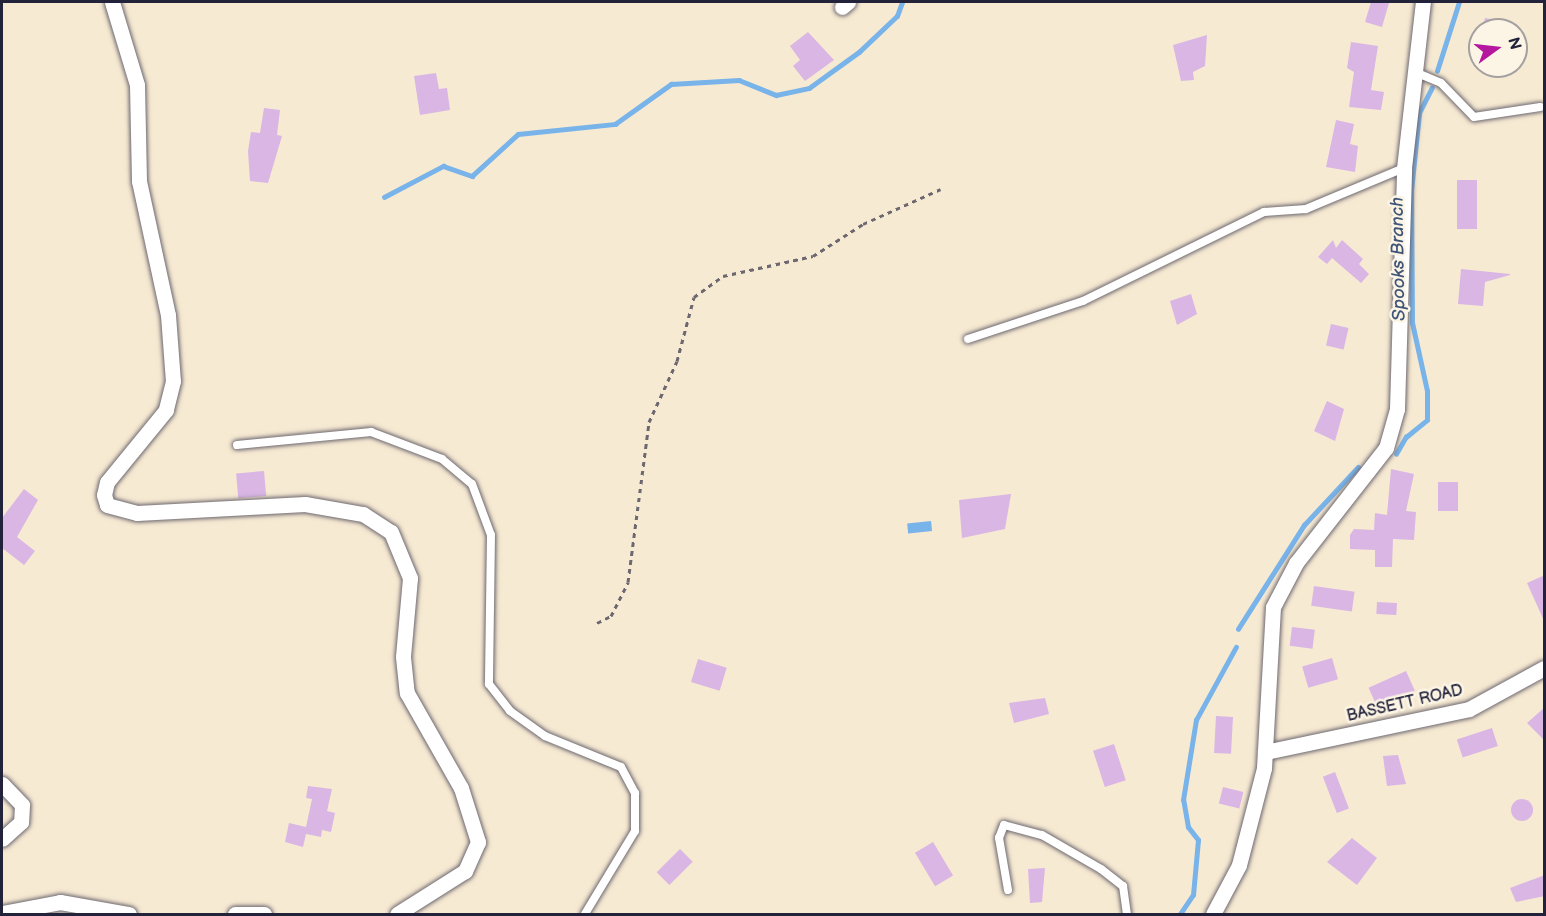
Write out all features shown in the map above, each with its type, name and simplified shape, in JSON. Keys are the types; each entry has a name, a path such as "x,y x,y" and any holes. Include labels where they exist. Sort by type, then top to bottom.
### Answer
{"street":[{"path":"112,2 136,85 139,182 168,315 173,381 166,410 106,482 104,495 107,505 137,513 304,504 363,514 391,532 410,578 403,657 407,693 461,788 478,842 465,871 397,915"},
{"path":"1214,915 1239,865 1265,752 1273,607 1296,562 1386,448 1397,410 1404,168 1423,2"},
{"name":"BASSETT ROAD","path":"1265,752 1469,709 1545,668"},
{"path":"2,784 22,805 21,822 2,838"},
{"path":"2,913 60,903 129,915"},
{"path":"235,915 264,915"}],"lane":[{"path":"1414,71 1441,83 1474,117 1540,106"},
{"path":"968,339 1083,301 1264,212 1306,209 1404,168"},
{"path":"237,446 371,432 442,459 472,484 491,535 489,684 504,705 545,736 621,767 635,793 635,831 585,915"},
{"path":"1008,890 999,838 1004,825 1042,836 1101,869 1123,886 1127,915"}],"path":[{"path":"597,623 612,616 628,582 649,422 677,361 694,297 723,276 813,256 863,224 941,189"}],"water":[{"path":"931,521 932,531 908,533 907,524"}],"building":[{"path":"1371,2 1389,3 1382,27 1365,22"},
{"path":"808,32 834,60 805,81 793,66 800,60 790,46"},
{"path":"1207,35 1205,66 1193,72 1194,80 1181,81 1173,45"},
{"path":"1351,42 1378,46 1371,90 1384,92 1381,110 1349,107 1354,72 1347,68"},
{"path":"436,73 439,89 447,88 450,110 420,115 414,76"},
{"path":"264,108 280,110 277,135 282,136 268,183 250,181 248,151 251,132 260,133"},
{"path":"1336,120 1354,124 1350,144 1358,146 1355,172 1326,167"},
{"path":"1457,180 1477,180 1477,229 1457,229"},
{"path":"1333,240 1336,248 1342,240 1363,259 1359,264 1369,274 1361,283 1332,258 1327,264 1318,257"},
{"path":"1461,269 1510,275 1485,282 1483,306 1458,304"},
{"path":"1191,294 1197,314 1177,325 1170,301"},
{"path":"1331,324 1349,328 1344,349 1326,345"},
{"path":"1327,401 1344,409 1335,441 1314,431"},
{"path":"1391,469 1414,474 1406,511 1416,512 1414,540 1393,539 1392,567 1375,567 1375,550 1350,549 1350,535 1354,529 1374,530 1375,513 1387,515"},
{"path":"264,471 266,496 238,498 236,473"},
{"path":"1438,482 1458,482 1458,511 1438,511"},
{"path":"24,489 38,500 17,537 35,551 24,565 2,548 2,518"},
{"path":"1011,494 1005,529 962,538 959,500"},
{"path":"1545,575 1545,623 1527,583"},
{"path":"1314,586 1355,592 1352,612 1311,606"},
{"path":"1377,602 1397,603 1396,615 1376,614"},
{"path":"1292,627 1315,630 1313,649 1290,646"},
{"path":"1332,658 1338,679 1308,688 1302,667"},
{"path":"698,659 727,668 720,691 691,682"},
{"path":"1406,671 1415,691 1377,708 1369,688"},
{"path":"1045,698 1049,714 1014,723 1009,703"},
{"path":"1545,707 1545,741 1527,723"},
{"path":"1216,716 1233,717 1231,754 1214,753"},
{"path":"1492,728 1498,746 1463,758 1457,739"},
{"path":"1114,744 1126,780 1105,787 1093,751"},
{"path":"1398,755 1406,784 1387,786 1383,756"},
{"path":"1335,772 1349,808 1337,813 1323,777"},
{"path":"308,786 332,789 327,811 335,813 331,832 322,830 321,837 306,834 303,847 285,842 289,823 306,827 312,799 306,798"},
{"path":"1223,787 1243,792 1239,809 1219,803"},
{"path":"1522,799 1530,802 1533,810 1530,818 1522,821 1514,818 1511,810 1514,802"},
{"path":"1352,838 1377,858 1357,885 1327,862"},
{"path":"933,842 953,875 935,886 915,853"},
{"path":"680,849 693,862 669,885 657,872"},
{"path":"1045,868 1042,902 1030,903 1028,869"},
{"path":"1545,875 1545,896 1516,902 1510,888"}],"waterway":[{"path":"384,197 443,166 472,176 518,134 615,124 671,84 739,80 776,95 809,88 859,52 897,16 902,2"},
{"name":"Spooks Branch","path":"1437,71 1459,2"},
{"name":"Spooks Branch","path":"1396,454 1406,437 1427,420 1427,391 1412,323 1411,191 1419,113 1432,88"},
{"name":"Spooks Branch","path":"1238,629 1304,525 1358,467"},
{"name":"Spooks Branch","path":"1180,914 1193,895 1198,840 1188,827 1183,800 1196,720 1236,647"}]}
